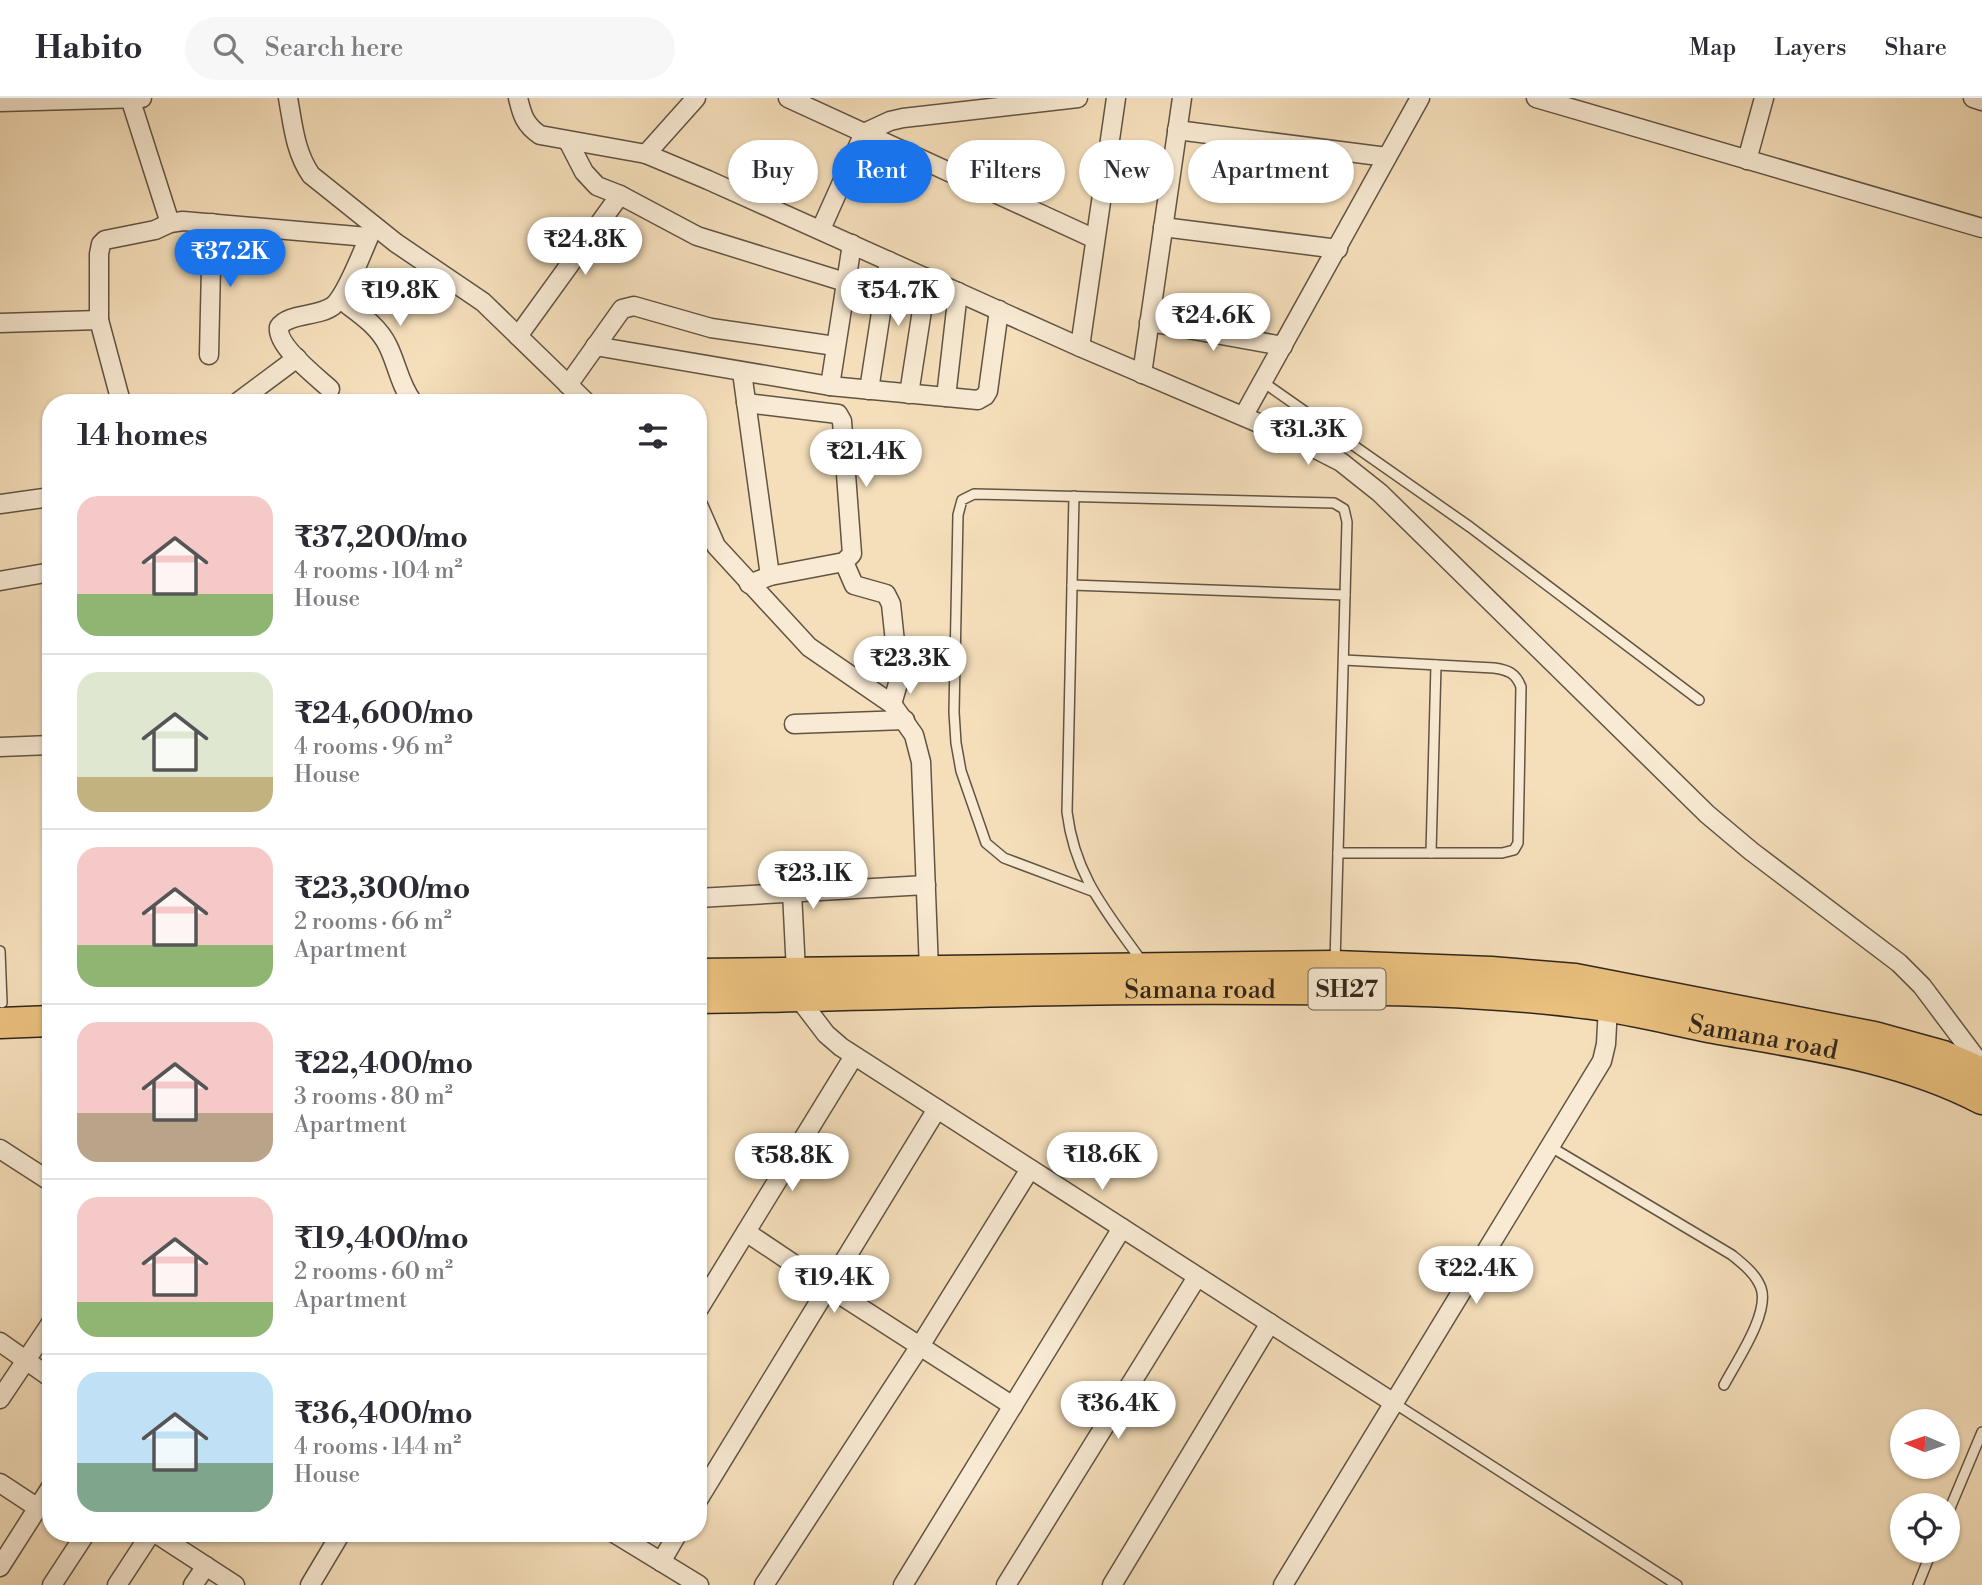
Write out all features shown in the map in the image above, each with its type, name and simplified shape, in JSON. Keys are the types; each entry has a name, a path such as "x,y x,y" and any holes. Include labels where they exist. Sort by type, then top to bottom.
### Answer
{"main road":[{"name":"Samana road","path":"707,997 929,970 1146,968 1335,978 1420,991 1518,997 1608,1007 1881,1061 1952,1084 1982,1100"},
{"name":"Samana road","path":"707,975 796,984 1151,988 1491,972 1575,979 1874,1037 1943,1056 1982,1073"},
{"path":"1,1010 42,1003"},
{"path":"1,1010 42,1019"}],"street":[{"path":"130,98 170,223"},
{"path":"0,102 142,98"},
{"path":"288,98 297,148 311,175 371,232 483,302 578,394"},
{"path":"518,98 523,119 540,135 646,154 821,229 1080,347 1244,415 1342,462 1380,493 1707,814 1771,867 1899,963 1922,986 1982,1066"},
{"path":"646,154 696,98"},
{"path":"788,98 1095,239"},
{"path":"821,229 864,133 903,118 1078,98"},
{"path":"1080,347 1116,98"},
{"path":"1142,374 1182,98"},
{"path":"1244,415 1420,98"},
{"path":"1536,98 1982,227"},
{"path":"1747,160 1764,98"},
{"path":"1973,98 1982,101"},
{"path":"1177,130 1387,157"},
{"path":"568,141 590,180 597,186 620,195 697,236 845,282"},
{"path":"518,336 620,195"},
{"path":"119,394 99,320 99,254 101,244 105,240 155,230 183,221 371,232"},
{"path":"209,355 212,223"},
{"path":"1163,227 1338,248"},
{"path":"330,389 297,358 278,333 282,322 318,314 334,306 340,299 371,232"},
{"path":"830,386 852,244"},
{"path":"870,390 889,261"},
{"path":"909,394 927,278"},
{"path":"946,397 958,292"},
{"path":"340,299 373,325 383,337 407,394"},
{"path":"568,385 622,309 634,306 711,328 835,346"},
{"path":"595,346 830,386 978,400 988,391 999,310"},
{"path":"0,323 99,320"},
{"path":"1149,322 1283,346"},
{"path":"249,394 297,358"},
{"path":"742,372 770,576"},
{"path":"746,403 833,412 841,417 852,554 844,562 770,576 749,584"},
{"path":"0,504 42,498"},
{"path":"707,526 716,546 809,647 892,704 914,736 921,762 929,970"},
{"path":"844,562 853,584 880,592 889,598 899,680 892,704"},
{"path":"0,581 42,574"},
{"path":"794,724 905,720"},
{"path":"0,747 42,745"},
{"path":"707,897 926,885"},
{"path":"792,892 796,984 826,1034 854,1056 1394,1403"},
{"path":"1283,1585 1602,1061 1608,1007"},
{"path":"707,1295 854,1056"},
{"path":"707,1485 937,1109"},
{"path":"0,1149 42,1176"},
{"path":"764,1585 920,1346 1030,1169"},
{"path":"902,1585 1122,1228"},
{"path":"746,1232 1013,1406"},
{"path":"1006,1585 1197,1276"},
{"path":"1112,1585 1270,1323"},
{"path":"0,1399 42,1336"},
{"path":"0,1342 42,1371"},
{"path":"0,1483 38,1508"},
{"path":"0,1567 42,1502"},
{"path":"52,1585 80,1542"},
{"path":"117,1585 147,1542"},
{"path":"167,1542 235,1585"},
{"path":"310,1585 336,1542"},
{"path":"629,1542 699,1585"},
{"path":"661,1562 673,1542"},
{"path":"194,1585 206,1566"}],"lane":[{"path":"1263,382 1470,527 1699,701"},
{"path":"1092,891 1004,858 986,843 961,771 954,712 958,515 962,500 974,494 1334,503 1347,515 1335,978"},
{"path":"1074,496 1067,813 1074,852 1092,891 1146,968"},
{"path":"1072,585 1345,595"},
{"path":"1338,853 1502,853 1514,850 1518,843 1521,687 1518,678 1494,667 1344,660"},
{"path":"1431,853 1436,665"},
{"path":"0,951 1,1010"},
{"path":"1551,1147 1732,1255 1756,1278 1762,1290 1763,1305 1756,1325 1724,1385"},
{"path":"1394,1403 1677,1585"},
{"path":"1956,1493 1982,1432"},
{"path":"1918,1585 1927,1563"}]}
